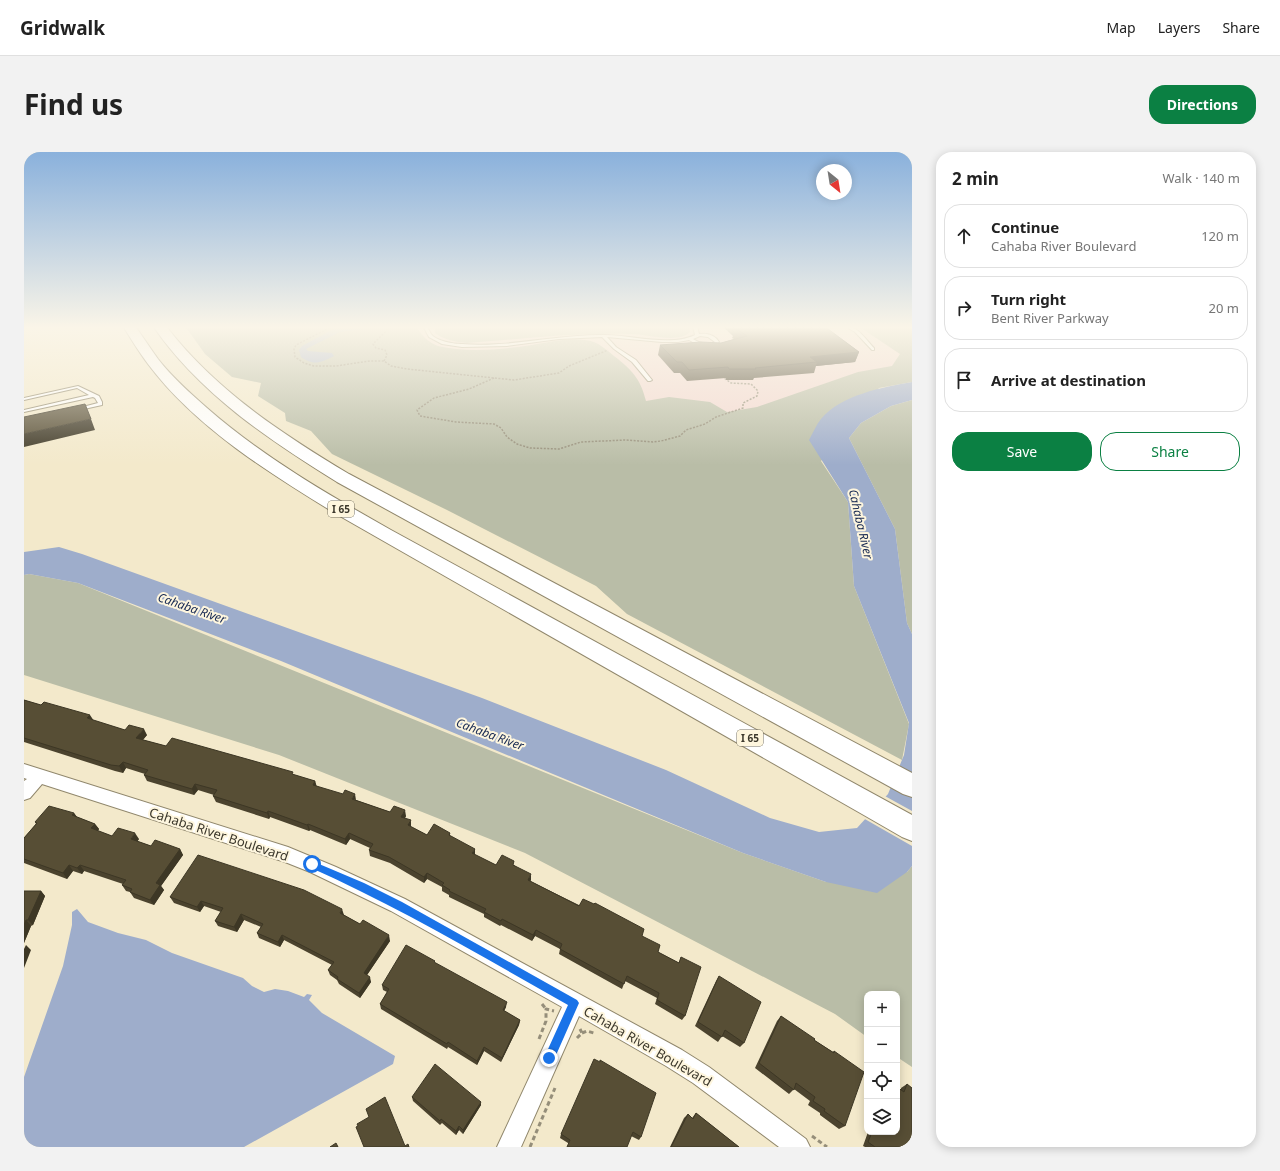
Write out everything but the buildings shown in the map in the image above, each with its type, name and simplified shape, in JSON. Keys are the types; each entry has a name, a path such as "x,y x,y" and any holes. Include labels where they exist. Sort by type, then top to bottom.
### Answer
{"highway":[{"name":"I 65","path":"163,372 180,391 214,422 251,450 356,518 912,829"},
{"name":"I 65","path":"200,372 236,405 296,449 343,478 912,786"}],"street":[{"path":"24,793 31,774"},
{"name":"Cahaba River Boulevard","path":"31,774 288,855 324,869 398,905 701,1075 798,1147"},
{"path":"509,1147 574,1003"}],"lane":[{"path":"644,372 650,380"},
{"path":"24,399 78,387 94,395 100,402 100,404 74,411"},
{"path":"24,410 94,395"}],"path":[{"path":"440,372 514,380 560,372"},
{"path":"494,378 465,390 432,398 418,410 418,413 420,416 456,422 494,424 501,428 512,441 530,448 559,449 581,442 625,440 653,442 680,436 686,430 705,424 716,417 742,408 744,405 742,403 757,396 758,391 753,385 740,382 730,383 724,378"},
{"path":"538,1000 546,1009"},
{"path":"582,1033 587,1031 601,1036"}],"shaded area":[{"path":"467,372 894,372 727,431"}],"green space":[{"path":"227,372 632,372 642,388 646,401 669,397 710,402 727,412 757,407 857,372 912,372 912,382 879,388 821,461 848,502 854,586 909,724 902,760 627,614 596,586 447,510 332,454 311,431 286,421 285,413 258,396 261,383 232,377"},
{"path":"912,400 912,634 907,623 895,529 849,438 861,423 891,406"},
{"path":"29,574 78,583 743,853 826,882 907,872 912,866 912,1067 900,1059 900,991 864,991 864,1035 835,1014 525,853 279,755 24,675 24,575"}],"water":[{"name":"Cahaba River","path":"912,382 912,400 891,406 861,423 849,438 895,529 907,623 912,634 912,866 907,872 877,893 826,882 743,853 281,661 78,583 29,574 24,575 24,552 59,547 482,698 666,770 770,818 819,832 857,828 888,794 904,755 909,723 854,586 848,502 809,440 821,419 829,411 840,404 863,393"},
{"path":"77,909 88,922 118,933 146,940 172,953 243,978 252,986 264,992 275,989 288,991 304,997 307,994 312,995 309,1000 322,1013 395,1056 393,1064 244,1147 24,1147 24,1077 63,966 72,925 72,912"}],"pier":[{"path":"883,795 912,811 912,846 863,818"}],"route":[{"path":"312,864 398,905 574,1003 549,1058"}]}
